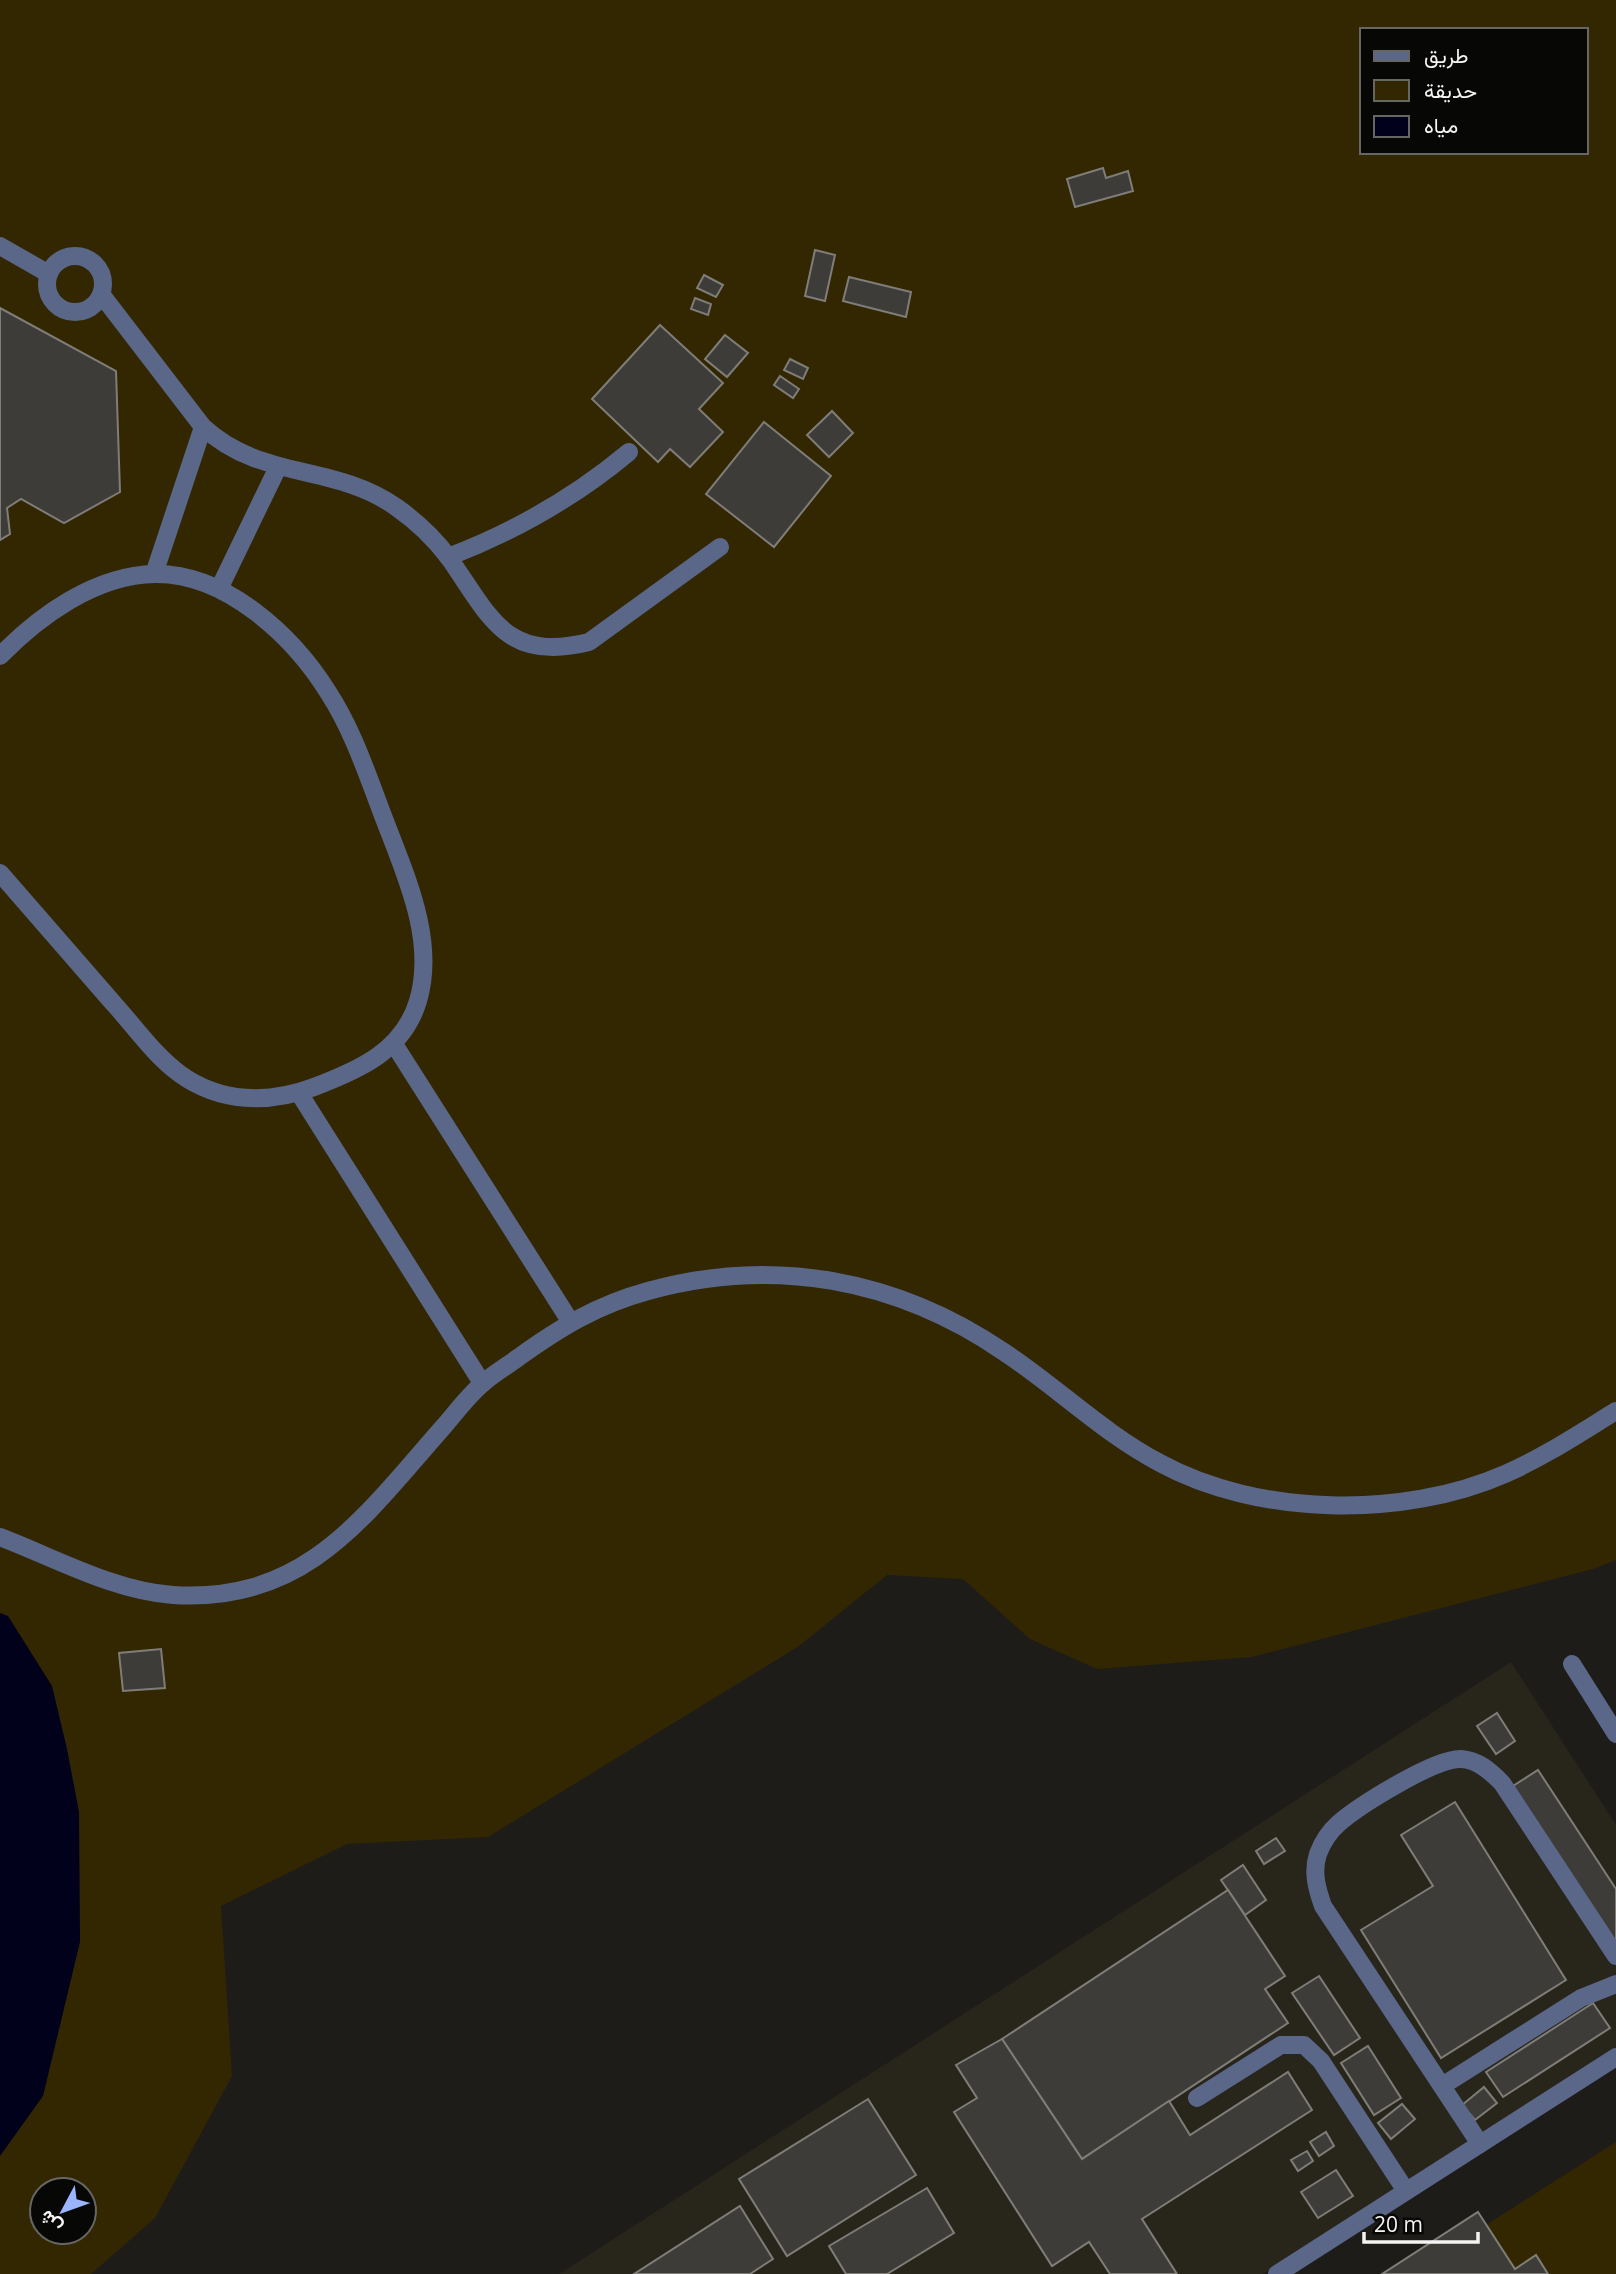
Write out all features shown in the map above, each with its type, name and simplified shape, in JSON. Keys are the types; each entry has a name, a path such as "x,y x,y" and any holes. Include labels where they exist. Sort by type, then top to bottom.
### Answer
{"street":[{"path":"0,246 49,274"},
{"path":"79,256 90,260 99,269 103,282 102,294 95,304 72,313 51,298 47,287 49,274 56,264 66,257 79,256"},
{"path":"102,294 202,427 237,453 278,467 327,477 362,488 404,514 424,529 448,557 482,610 498,627 518,640 541,648 565,648 589,642 720,547"},
{"path":"154,574 202,427"},
{"path":"448,557 527,524 597,478 629,452"},
{"path":"219,589 278,467"},
{"path":"0,656 23,633 74,599 119,581 154,574 191,578 219,589 264,620 299,653 327,691 356,745 410,885 421,946 418,1001 394,1044 347,1075 299,1093 250,1099 214,1091 181,1074 162,1059 0,873"},
{"path":"394,1044 570,1321"},
{"path":"299,1093 482,1384"},
{"path":"0,1538 132,1588 171,1595 197,1595 249,1588 286,1576 321,1556 351,1531 482,1384 570,1321 648,1291 730,1276 814,1276 854,1284 919,1307 969,1330 1004,1352 1123,1442 1162,1465 1234,1492 1288,1502 1376,1503 1419,1499 1461,1489 1502,1475 1615,1414"},
{"path":"1572,1664 1616,1734"},
{"path":"1480,2144 1320,1898 1315,1872 1318,1854 1326,1838 1343,1820 1432,1765 1462,1759 1477,1763 1502,1783 1616,1956"},
{"path":"1442,2086 1581,1998 1616,1984"},
{"path":"1197,2098 1281,2045 1304,2045 1321,2061 1406,2191"},
{"path":"1277,2274 1616,2057"}],"shaded area":[{"path":"1511,1662 1616,1825 1616,2047 1263,2274 559,2274"}],"green space":[{"path":"0,0 1616,0 1616,1560 1593,1569 1252,1657 1097,1669 1030,1639 963,1579 887,1575 799,1646 488,1837 347,1844 221,1906 232,2076 155,2218 91,2274 0,2274"},
{"path":"1616,2142 1616,2274 1409,2274"}],"water":[{"path":"0,1613 8,1616 52,1686 79,1812 80,1942 43,2096 0,2156"}],"building":[{"path":"1103,168 1106,178 1128,171 1133,191 1075,207 1067,179"},
{"path":"815,250 835,255 825,301 805,296"},
{"path":"704,275 723,285 716,297 697,288"},
{"path":"849,277 911,292 906,317 843,301"},
{"path":"695,298 711,304 708,315 691,309"},
{"path":"0,308 116,371 120,492 64,523 21,499 7,508 10,534 0,540"},
{"path":"660,325 723,383 699,409 723,432 690,467 670,449 658,462 592,399"},
{"path":"725,335 748,353 727,377 705,359"},
{"path":"790,359 808,368 803,379 784,370"},
{"path":"780,376 799,389 793,398 774,385"},
{"path":"832,411 853,433 829,457 807,435"},
{"path":"764,422 831,476 774,547 706,494"},
{"path":"161,1649 165,1688 123,1691 119,1653"},
{"path":"1497,1713 1515,1741 1496,1754 1477,1726"},
{"path":"1538,1770 1616,1889 1616,1944 1513,1786"},
{"path":"1455,1802 1566,1980 1441,2058 1361,1930 1433,1886 1401,1835"},
{"path":"1276,1838 1285,1851 1264,1864 1256,1851"},
{"path":"1243,1865 1266,1900 1245,1915 1221,1880"},
{"path":"1228,1890 1285,1976 1265,1989 1288,2023 1082,2159 1002,2039"},
{"path":"1319,1976 1360,2038 1334,2055 1292,1993"},
{"path":"1593,2003 1610,2028 1503,2097 1486,2072"},
{"path":"1002,2039 1082,2159 1169,2101 1190,2135 1288,2072 1312,2110 1142,2219 1177,2274 1110,2274 1089,2242 1052,2266 954,2112 977,2098 956,2065"},
{"path":"1368,2046 1401,2098 1374,2115 1341,2063"},
{"path":"1484,2087 1497,2103 1475,2120 1462,2105"},
{"path":"868,2099 916,2175 787,2256 739,2179"},
{"path":"1402,2104 1415,2119 1391,2139 1378,2123"},
{"path":"1326,2132 1334,2146 1319,2156 1310,2142"},
{"path":"1307,2151 1313,2161 1298,2171 1291,2160"},
{"path":"1336,2170 1353,2196 1318,2218 1301,2192"},
{"path":"927,2188 954,2233 887,2274 846,2274 829,2246"},
{"path":"740,2206 773,2259 750,2274 634,2274"},
{"path":"1478,2212 1515,2269 1536,2255 1548,2274 1382,2274"}]}
